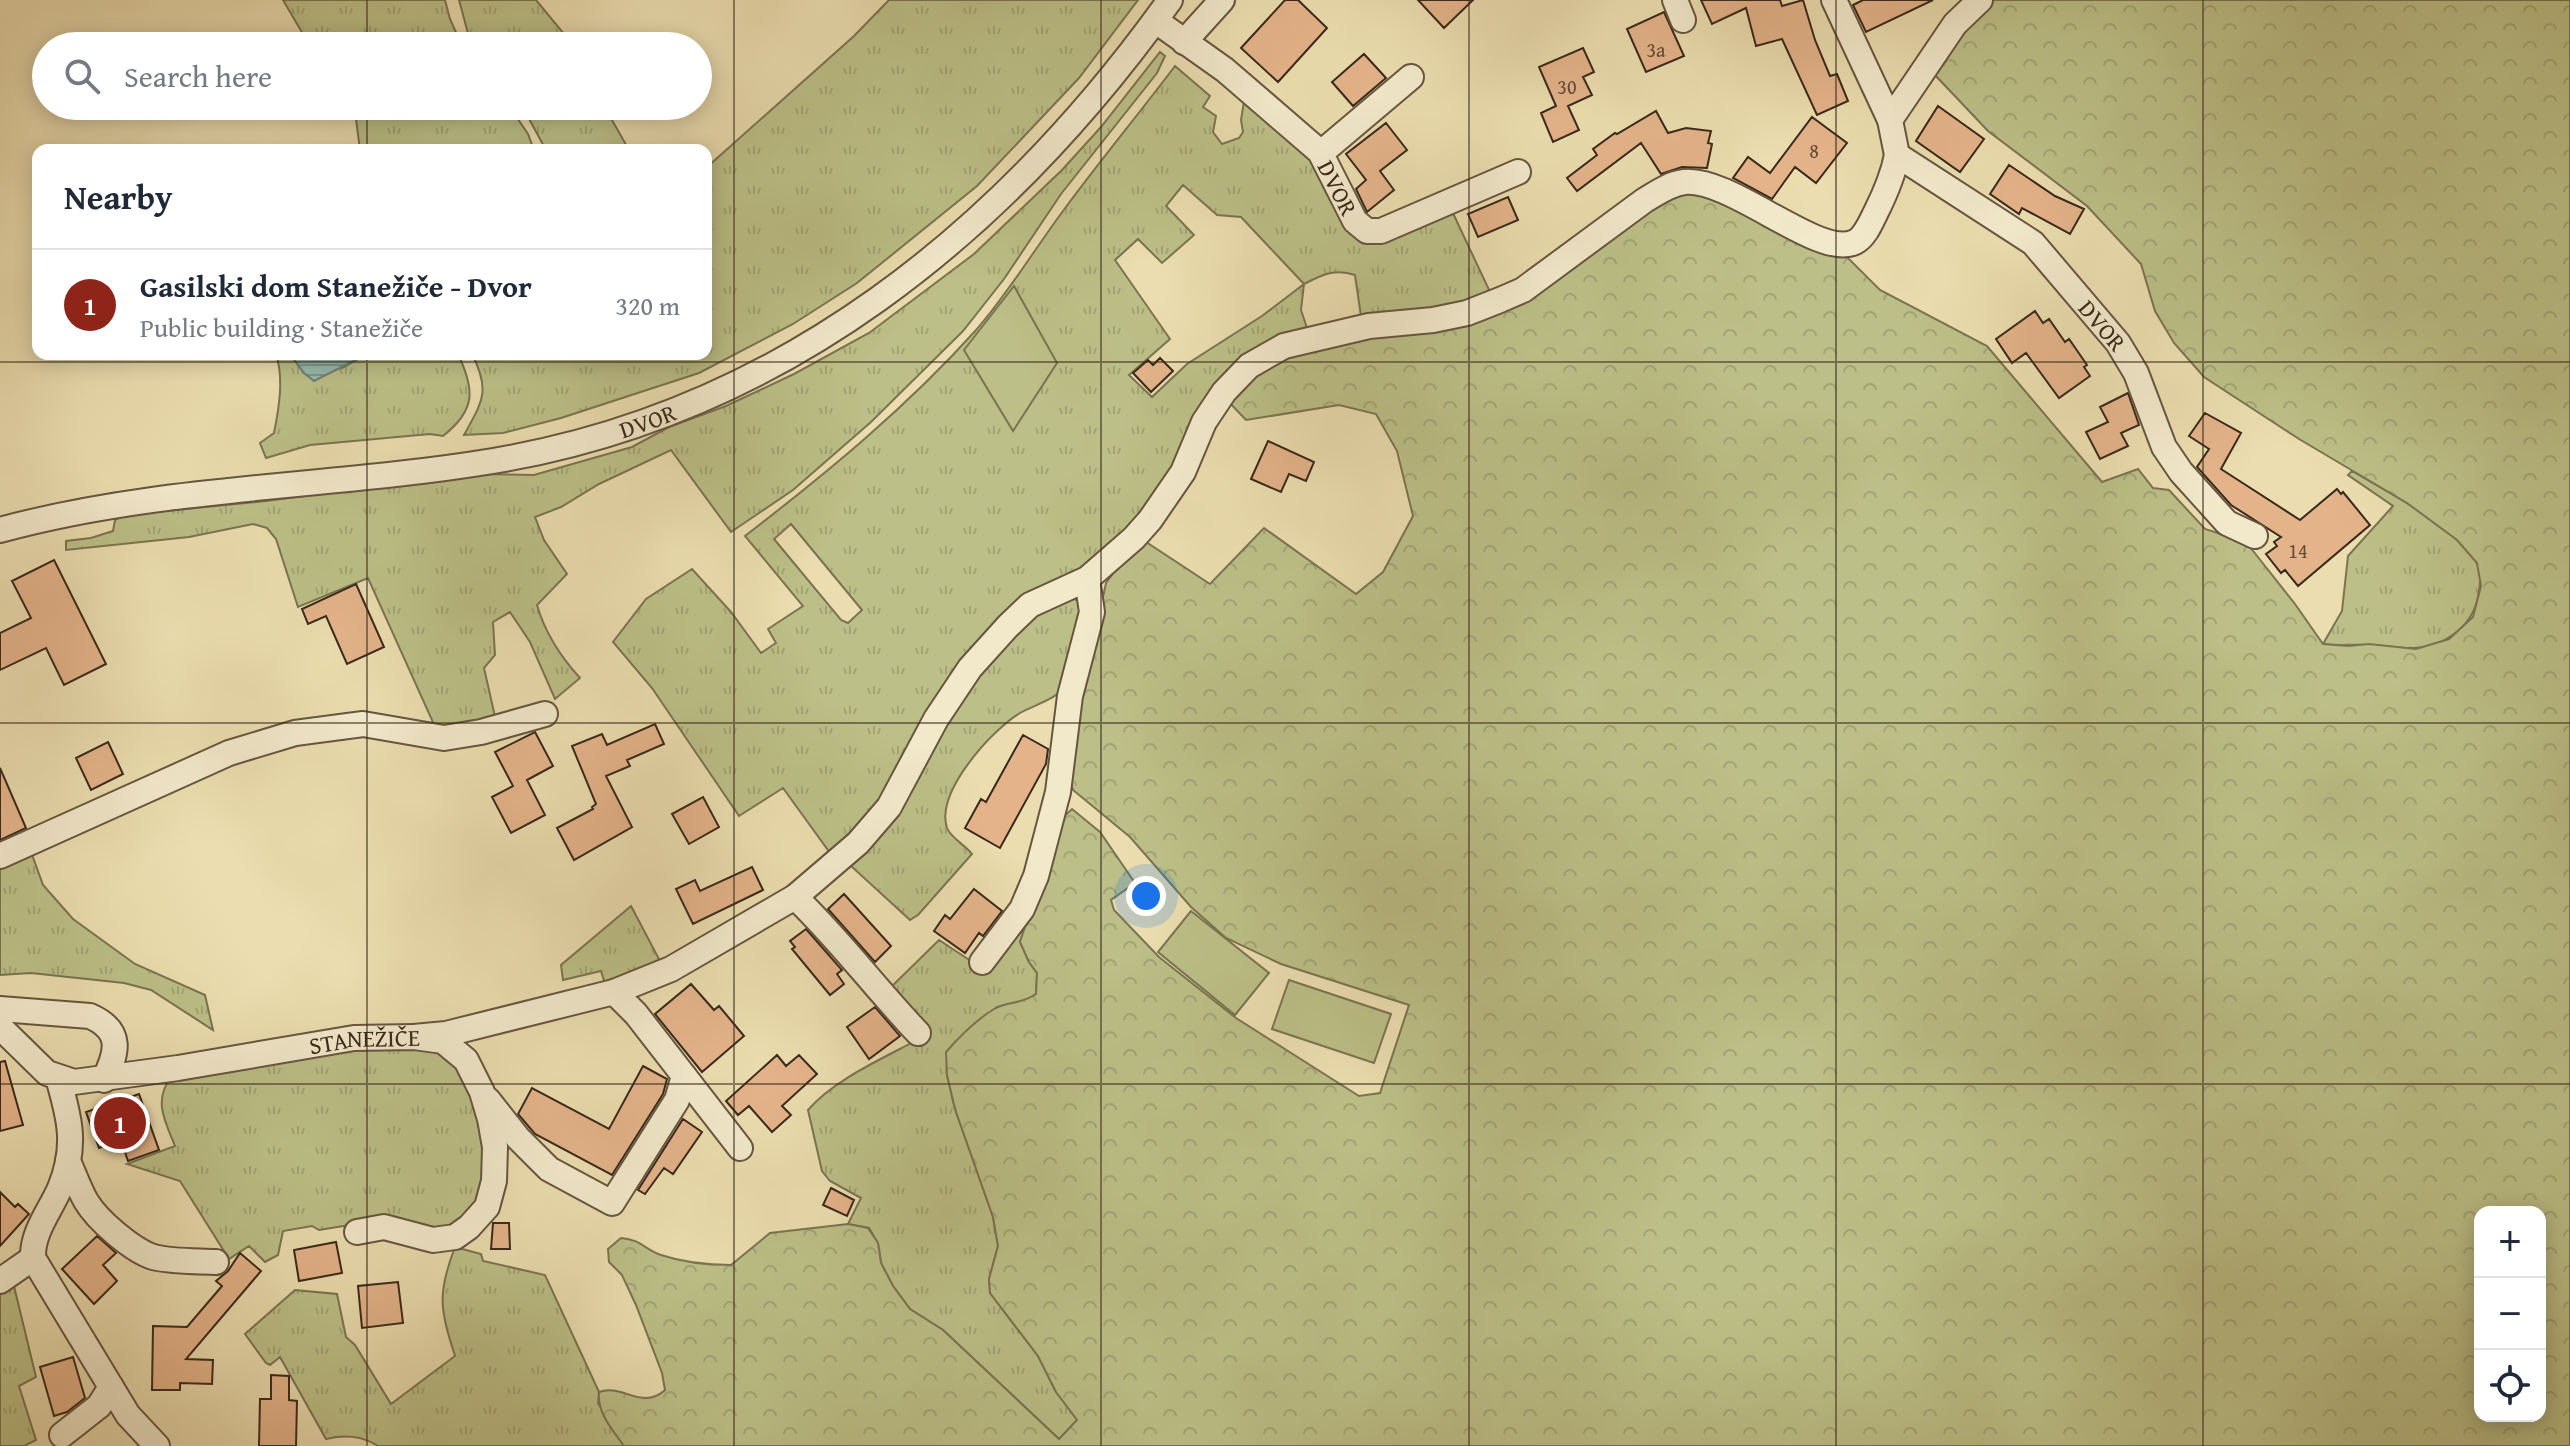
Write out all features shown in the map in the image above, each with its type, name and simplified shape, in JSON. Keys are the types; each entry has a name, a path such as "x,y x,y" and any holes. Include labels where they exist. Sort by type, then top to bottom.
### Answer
{"street":[{"name":"DVOR","path":"0,530 103,507 494,461 600,435 734,384 852,319 940,254 1043,156 1090,103 1170,0"},
{"path":"1184,42 1222,0"},
{"path":"414,1037 446,1034 614,992 671,969 795,897 858,843 889,807 936,719 970,668 1030,605 1087,579 1134,538 1183,472 1204,422 1224,392 1249,366 1284,346 1369,326 1433,320 1467,313 1500,300 1523,290 1645,200 1665,188 1684,182 1705,184 1724,191 1819,239 1842,245 1860,239 1882,200 1897,155 1890,120 1834,0"},
{"path":"1890,120 1955,24 1980,0"},
{"name":"DVOR","path":"1156,21 1225,70 1321,153 1355,221 1367,231 1381,231 1518,172"},
{"path":"1321,153 1411,77"},
{"name":"DVOR","path":"1897,155 2033,243 2118,343 2136,373 2164,447 2181,472 2227,523 2255,536"},
{"path":"982,962 1022,909 1036,876 1058,792 1070,696 1092,612 1087,579"},
{"path":"0,856 229,753 295,733 363,724 444,738 481,732 545,714"},
{"path":"795,897 918,1033"},
{"path":"614,992 636,1014 740,1148"},
{"path":"0,1009 98,1019 111,1033 116,1051 104,1080"},
{"path":"0,1027 21,1050 58,1078 69,1117 72,1141 68,1161 60,1187 36,1236 33,1258 128,1415 157,1446"},
{"name":"STANEŽIČE","path":"58,1078 74,1082 104,1080 354,1038 414,1037 443,1041 466,1060 482,1092 495,1147 494,1181 487,1207 455,1237 433,1240 384,1227 357,1232"},
{"path":"482,1092 518,1138 549,1169 612,1203 677,1100 684,1076"},
{"path":"68,1161 87,1203 108,1226 135,1247 151,1256 165,1259 216,1262"},
{"path":"2,1278 33,1258"},
{"path":"62,1435 99,1406 111,1387"},
{"path":"126,1446 130,1432 128,1415"}],"green space":[{"path":"283,0 445,0 456,32 302,32"},
{"path":"459,0 536,0 562,32 468,32"},
{"path":"889,0 1138,0 1079,78 977,186 857,283 793,324 699,373 561,418 503,433 464,435 482,396 483,387 475,360 712,360 712,163 854,36"},
{"path":"1994,0 2570,0 2570,1446 624,1446 603,1414 599,1392 616,1391 648,1398 665,1390 662,1373 636,1305 622,1275 609,1262 608,1249 621,1238 669,1257 696,1263 731,1265 770,1233 848,1224 868,1228 878,1243 881,1263 910,1309 943,1330 1059,1439 1077,1420 1056,1392 1038,1356 990,1293 989,1279 998,1246 993,1217 955,1109 947,1075 946,1052 968,1029 994,1009 1036,994 1037,973 1020,942 1060,820 1072,809 1100,832 1135,883 1111,900 1114,910 1159,957 1236,1018 1359,1096 1380,1093 1409,1005 1281,964 1226,938 1191,907 1130,837 1073,790 1066,767 1106,583 1128,553 1143,540 1210,584 1264,528 1356,594 1383,572 1413,516 1397,451 1376,414 1339,405 1246,420 1225,398 1285,351 1471,318 1628,215 1692,187 1834,249 1849,259 1880,290 1987,346 2102,482 2138,469 2153,488 2169,490 2205,529 2246,542 2323,644 2369,644 2416,649 2449,639 2473,617 2481,586 2477,563 2457,540 2407,503 2299,439 2204,377 2174,343 2155,311 2141,264 2087,206 1988,131 1934,74 1960,25"},
{"path":"1160,52 1165,56 1157,73 1061,194 1004,279 963,331 871,422 793,490 731,532 671,450 599,484 561,507 535,517 544,540 567,574 537,605 554,644 580,678 555,699 530,642 510,612 493,622 495,655 484,668 496,721 436,729 368,578 298,607 276,539 267,528 253,524 189,537 66,550 66,541 113,531 115,520 125,515 266,501 472,474 534,475 632,447 669,427 726,406 794,374 869,333 974,254 1062,170 1101,127"},
{"path":"1175,66 1210,96 1203,107 1216,116 1213,132 1222,144 1239,138 1243,132 1241,120 1245,95 1301,143 1350,228 1451,209 1491,294 1462,309 1362,323 1355,275 1335,272 1304,284 1301,310 1309,334 1273,346 1167,488 1101,560 1045,591 833,857 783,788 739,816 652,688 613,642 646,599 692,569 731,612 761,653 776,643 768,629 803,606 745,536 866,438 977,329","holes":["1183,185 1217,215 1241,217 1304,284 1262,316 1187,364 1152,397 1129,375 1170,339 1115,260 1138,239 1162,263 1194,235 1166,206","791,524 862,610 848,623 841,620 774,539"]},
{"path":"356,120 518,120 532,144 359,144"},
{"path":"530,120 612,120 626,144 543,144"},
{"path":"1014,286 1057,363 1013,431 964,350"},
{"path":"277,360 294,360 304,373 342,368 356,360 460,360 467,378 469,399 462,417 443,436 430,434 310,445 266,458 260,443 274,433 280,373"},
{"path":"2352,471 2434,521 2464,546 2475,560 2480,580 2478,596 2468,620 2453,635 2435,644 2414,648 2323,644 2342,611 2348,556 2393,506 2348,475"},
{"path":"1070,596 1082,604 1065,683 1055,696 1008,721 968,763 949,797 946,813 949,832 972,854 918,915 910,920 851,866 889,820 961,688 1035,608"},
{"path":"30,849 43,885 73,919 135,964 205,995 213,1030 151,990 124,983 31,973 0,975 0,863"},
{"path":"631,906 661,963 606,987 601,971 563,980 561,965"},
{"path":"1191,911 1269,973 1235,1015 1158,952"},
{"path":"1019,923 1027,923 1020,942 1037,973 1036,994 1023,1003 997,1007 947,1075 955,1109 993,1217 998,1246 989,1279 990,1293 1038,1356 1056,1392 1078,1419 1060,1440 943,1330 910,1309 881,1263 878,1243 869,1228 848,1224 861,1198 830,1181 822,1171 808,1110 847,1078 926,1035 886,992 939,940 983,969"},
{"path":"1289,980 1391,1014 1374,1063 1272,1029"},
{"path":"370,1044 435,1047 465,1072 488,1142 477,1213 437,1235 387,1219 319,1230 312,1226 283,1231 278,1255 265,1262 249,1246 229,1259 180,1181 127,1164 175,1146 162,1111 163,1094 171,1077"},
{"path":"455,1247 481,1254 483,1261 545,1275 599,1392 598,1403 624,1446 378,1446 352,1437 326,1439 280,1357 270,1365 266,1363 245,1334 295,1290 337,1294 346,1337 355,1345 391,1404 455,1356 446,1326 443,1290"},
{"path":"13,1282 36,1377 19,1386 36,1440 24,1446 0,1446 0,1288"}],"water":[{"path":"294,360 355,360 314,381"}],"building":[{"path":"1285,0 1298,0 1327,28 1278,82 1241,48"},
{"path":"1418,0 1473,0 1444,28"},
{"path":"1701,0 1780,0 1782,6 1803,0 1830,76 1837,74 1848,101 1817,115 1782,39 1756,46 1746,8 1712,24"},
{"path":"1863,0 1933,0 1866,32 1853,5"},
{"path":"1664,12 1684,56 1646,72 1627,29"},
{"path":"1583,48 1594,72 1583,77 1592,95 1568,106 1579,130 1553,142 1541,113 1556,106 1539,67"},
{"path":"1364,54 1386,78 1353,106 1332,82"},
{"path":"1938,106 1984,139 1960,172 1916,141"},
{"path":"1656,111 1668,133 1686,128 1711,131 1707,168 1682,167 1661,174 1641,143 1577,191 1567,178 1597,155 1593,149"},
{"path":"1812,117 1847,143 1816,183 1795,167 1772,199 1733,178 1748,157 1770,173"},
{"path":"1386,123 1407,150 1380,171 1394,190 1367,212 1356,189 1366,180 1346,154"},
{"path":"2009,165 2055,196 2084,209 2070,234 2022,208 2019,214 1990,194"},
{"path":"1508,197 1518,220 1478,237 1468,214"},
{"path":"2035,311 2043,323 2049,319 2065,342 2069,339 2087,365 2084,367 2090,376 2059,398 2026,353 2012,363 1996,339"},
{"path":"1160,358 1173,371 1151,392 1133,373 1148,360 1153,365"},
{"path":"2128,393 2139,425 2121,433 2128,446 2100,459 2086,432 2108,422 2100,407"},
{"path":"2205,413 2241,433 2221,469 2300,520 2337,489 2370,525 2298,586 2285,570 2281,573 2266,554 2277,546 2274,542 2281,537 2231,505 2197,467 2209,449 2189,436"},
{"path":"1268,441 1314,462 1306,481 1289,474 1281,492 1251,479"},
{"path":"54,560 106,664 64,685 46,648 0,670 0,633 31,618 12,581"},
{"path":"356,584 384,647 347,664 326,616 308,624 302,609"},
{"path":"655,724 664,744 627,760 630,766 606,776 632,827 574,860 557,828 593,809 596,804 572,746 602,734 607,745"},
{"path":"535,732 553,766 527,780 545,815 511,833 492,797 513,786 495,752"},
{"path":"1023,735 1048,749 1046,764 1000,848 965,828 981,799 986,802"},
{"path":"108,742 123,774 91,790 76,758"},
{"path":"0,768 26,828 0,840"},
{"path":"703,797 719,827 689,844 672,814"},
{"path":"752,867 763,890 693,924 676,889 695,880 700,891"},
{"path":"974,889 1002,911 983,936 979,933 965,953 934,931 945,915 950,919"},
{"path":"844,894 891,946 875,962 828,909"},
{"path":"806,929 842,970 837,974 844,984 830,995 792,949 795,947 790,941"},
{"path":"691,984 714,1010 719,1006 744,1036 702,1072 655,1014"},
{"path":"875,1007 900,1036 869,1059 847,1027"},
{"path":"777,1055 786,1066 799,1055 817,1074 782,1106 791,1115 772,1132 749,1106 738,1115 726,1101"},
{"path":"5,1061 23,1125 0,1131 0,1062"},
{"path":"643,1066 667,1079 663,1094 612,1175 535,1134 518,1114 532,1088 609,1129"},
{"path":"139,1094 159,1150 128,1161 121,1140 99,1148 86,1112"},
{"path":"683,1119 702,1132 673,1174 664,1168 645,1194 638,1190"},
{"path":"831,1188 854,1200 847,1216 823,1205"},
{"path":"0,1192 15,1207 18,1204 29,1214 0,1246"},
{"path":"493,1223 509,1223 510,1249 491,1249"},
{"path":"97,1236 116,1253 103,1265 117,1281 94,1304 62,1269"},
{"path":"336,1242 342,1273 299,1281 294,1250"},
{"path":"240,1253 261,1271 186,1359 213,1360 212,1384 180,1383 180,1390 152,1390 153,1326 187,1327 222,1286 216,1281 228,1271"},
{"path":"398,1282 403,1323 362,1328 358,1286"},
{"path":"73,1357 85,1398 67,1412 54,1416 40,1367"},
{"path":"271,1375 289,1376 289,1400 297,1401 296,1446 259,1446 260,1399 271,1399"}],"place":[{"name":"Gasilski dom Stanežiče - Dvor","path":"120,1123"}]}
